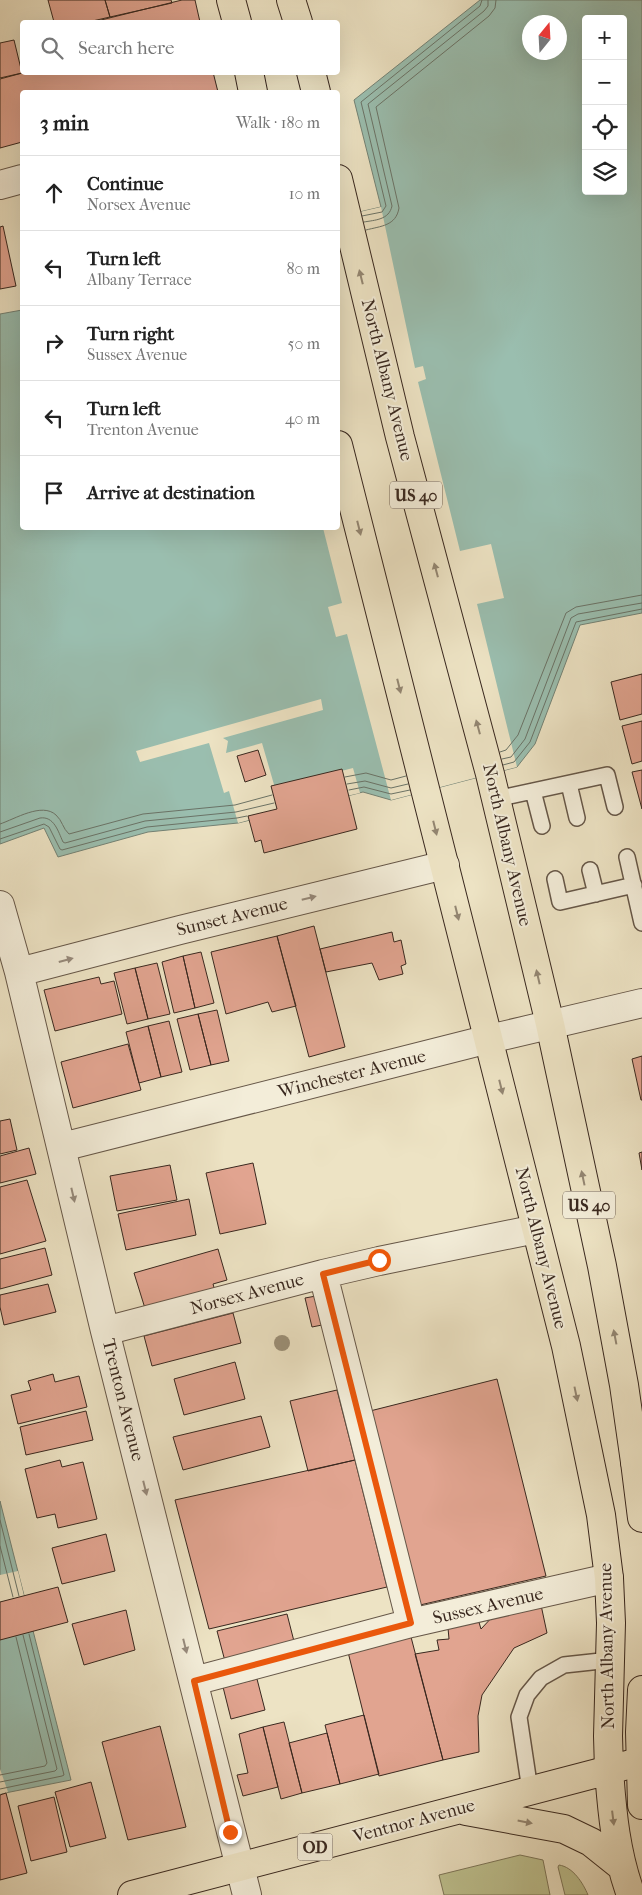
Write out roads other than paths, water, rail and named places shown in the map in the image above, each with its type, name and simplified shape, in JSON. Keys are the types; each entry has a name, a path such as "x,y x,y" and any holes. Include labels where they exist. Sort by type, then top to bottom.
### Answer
{"main road":[{"path":"231,0 236,20"},
{"path":"292,0 297,20"},
{"path":"250,75 254,90"},
{"name":"North Albany Avenue","path":"340,187 400,437 493,787 550,1024 602,1266 638,1470 642,1518"},
{"name":"North Albany Avenue","path":"340,453 566,1346 601,1515 609,1578 610,1660 608,1736 612,1810 621,1866 631,1895"},
{"name":"North Albany Avenue","path":"642,1690 642,1805"},
{"name":"OD","path":"609,1770 641,1761"},
{"name":"Ventnor Avenue","path":"132,1895 609,1770"},
{"path":"460,1810 564,1829 591,1842 621,1866"}],"street":[{"path":"0,185 20,180"},
{"name":"Sunset Avenue","path":"19,972 180,930 445,866"},
{"name":"Trenton Avenue","path":"0,905 19,972 105,1331 247,1895"},
{"name":"Winchester Avenue","path":"62,1147 550,1024 642,1003"},
{"name":"Norsex Avenue","path":"105,1331 379,1260 536,1229"},
{"path":"323,1274 411,1623"},
{"name":"Sussex Avenue","path":"194,1681 411,1623 609,1578"}],"lane":[{"path":"493,787 533,791 607,775 615,807"},
{"path":"569,784 577,818"},
{"path":"533,791 542,826"},
{"path":"627,857 642,923"},
{"path":"590,870 596,894"},
{"path":"555,879 560,902 634,885"},
{"path":"530,1790 519,1717 527,1695 541,1678 564,1665 610,1660"}],"water":[{"path":"480,0 642,0 642,613 580,625 535,744 517,767 391,800 363,792 238,823 148,832 58,857 44,828 0,844 0,314 20,310 20,530 340,530 340,217 381,207 354,100"},
{"path":"0,1501 71,1780 0,1794"}]}
